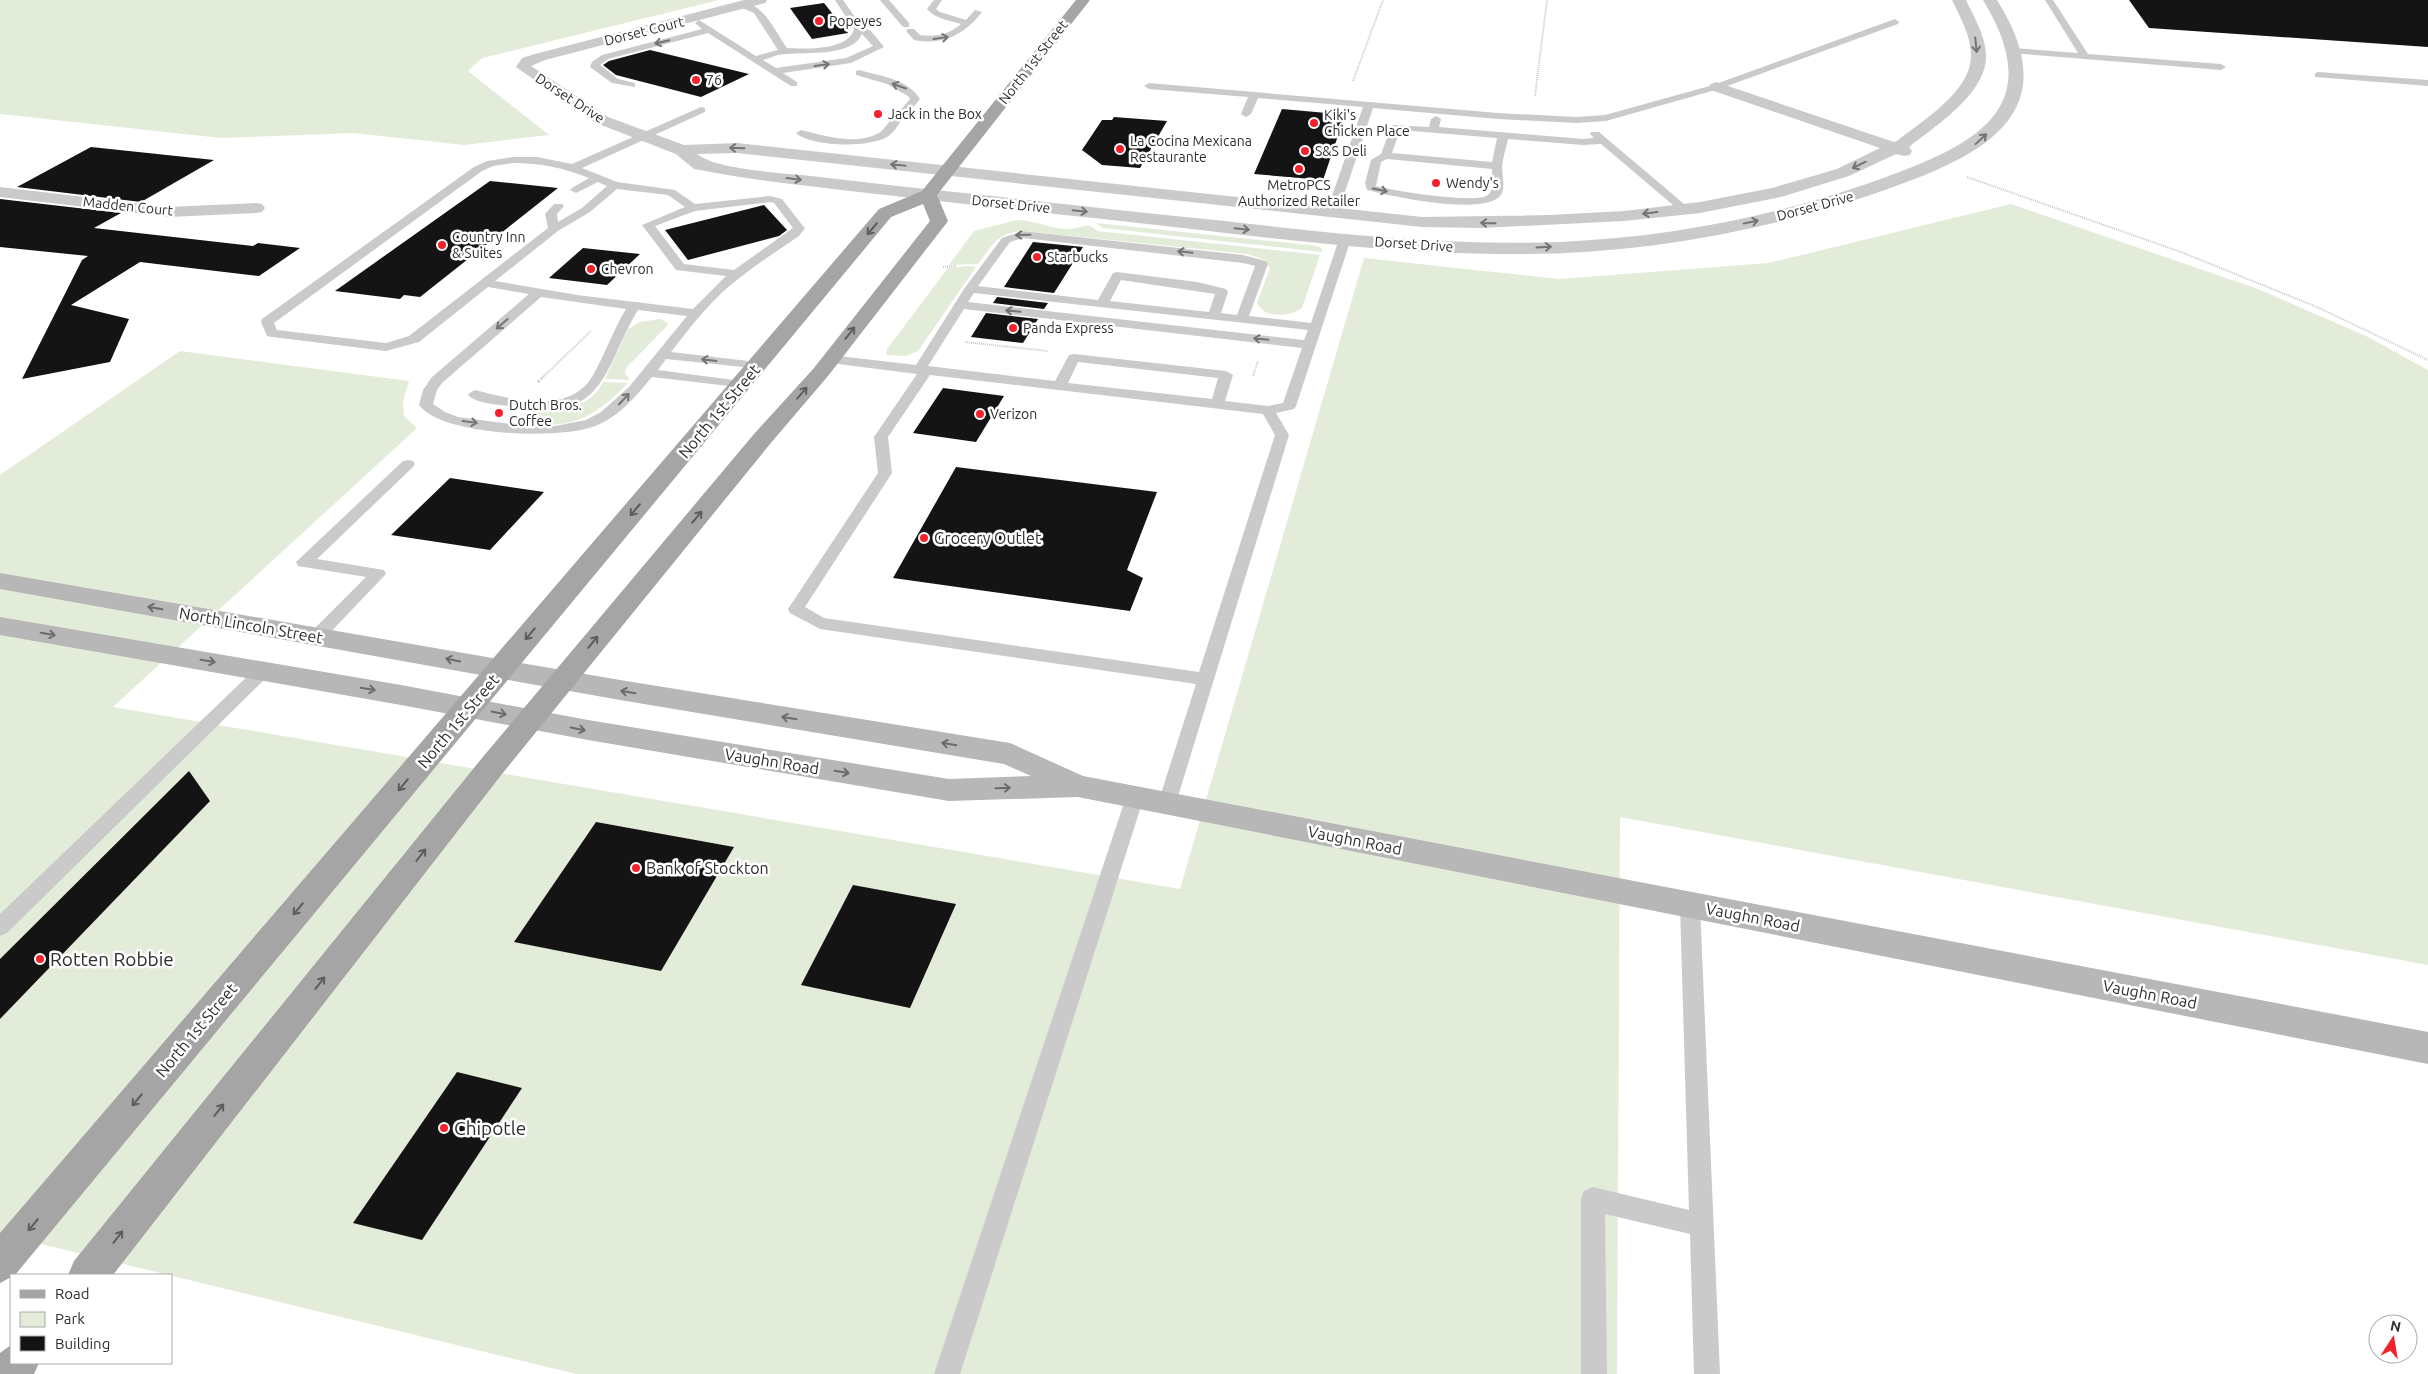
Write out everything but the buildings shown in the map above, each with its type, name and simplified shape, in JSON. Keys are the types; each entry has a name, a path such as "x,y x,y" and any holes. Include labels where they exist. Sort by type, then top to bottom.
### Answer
{"main road":[{"name":"North 1st Street","path":"0,1263 885,213 928,195 1083,0"},
{"path":"89,1274 530,719 830,359 939,221 928,195"},
{"path":"9,1374 17,1364"}],"street":[{"name":"Dorset Court","path":"527,61 760,0"},
{"name":"Dorset Drive","path":"527,61 522,67 602,120 682,150 737,148 1332,214 1422,222 1512,223 1605,218 1684,209 1756,197 1846,172 1896,148 1920,134 1940,117 1963,92 1977,70 1977,41 1959,0"},
{"name":"Dorset Drive","path":"682,150 700,165 743,174 1345,239 1446,247 1526,248 1610,244 1703,232 1844,200 1939,163 1974,146 1998,122 2012,102 2017,75 2014,51 2007,29 1990,0"},
{"path":"1716,87 1939,163"},
{"name":"Madden Court","path":"0,192 169,212 256,208"},
{"name":"North Lincoln Street","path":"0,581 501,669"},
{"path":"0,626 468,708"},
{"name":"Vaughn Road","path":"501,669 1010,754 1078,786"},
{"name":"Vaughn Road","path":"468,708 949,790 1078,786 2428,1048"}],"lane":[{"path":"774,71 848,61 879,47 868,33 859,29 839,0"},
{"path":"884,0 917,38 934,40 950,37 968,23 978,12"},
{"path":"938,0 931,10 937,14 968,23"},
{"path":"2049,0 2085,57"},
{"path":"743,5 757,11 784,50"},
{"path":"692,18 794,84"},
{"path":"1149,86 1439,112 1577,120 1606,118 1716,87 1896,22"},
{"path":"755,59 784,50 806,52 843,45 857,36 859,29"},
{"path":"632,85 615,81 595,67 595,64 605,57 709,30"},
{"path":"2014,51 2221,67"},
{"path":"801,133 818,137 864,141 882,136 915,99 913,92 906,88 859,73"},
{"path":"2318,75 2428,83"},
{"path":"1246,114 1254,96"},
{"path":"1332,214 1369,106"},
{"path":"574,168 701,110"},
{"path":"1433,130 1439,112"},
{"path":"1577,120 1684,209"},
{"path":"1386,156 1396,127 1583,142 1603,141"},
{"path":"1497,166 1386,156 1376,160 1370,183 1371,188 1398,194 1476,202 1492,198 1497,192 1497,166 1503,136"},
{"path":"615,185 586,210 554,229 414,339 386,346 272,333 267,322 478,169 491,164 513,160 538,160 574,168 615,185 672,192 693,208"},
{"path":"576,190 597,178"},
{"path":"539,292 438,380 430,390 426,405 433,412 449,419 524,430 549,431 574,428 608,414 623,401 695,314 736,274 795,234 799,228 778,201 770,199 693,208 648,225 680,267 736,274"},
{"path":"554,229 551,214 558,206"},
{"path":"1206,679 820,623 796,609 885,473 881,437 970,290 1006,240 1022,234 1243,259 1262,264 1242,319"},
{"path":"830,359 1268,410 1289,406 1345,239"},
{"path":"1102,304 1117,276 1197,286 1222,292 1214,316"},
{"path":"485,284 695,314"},
{"path":"970,290 1316,326"},
{"path":"475,394 538,405 554,405 584,396 596,381 626,318 635,305"},
{"path":"960,306 1310,345"},
{"path":"662,355 757,366"},
{"path":"1059,386 1074,358 1226,375 1217,404"},
{"path":"646,372 740,385"},
{"path":"1167,803 1282,435 1268,410"},
{"path":"318,636 378,574 304,562 408,464"},
{"path":"0,927 262,671"},
{"path":"947,1374 1135,797"},
{"path":"1690,905 1707,1374"},
{"path":"1594,1374 1594,1199 1702,1225"}],"path":[{"path":"1350,89 1383,0"},
{"path":"1534,104 1547,0"},
{"path":"1939,163 1968,178 2180,252 2317,307 2428,360"},
{"path":"538,405 545,398 524,395 592,331"}],"green space":[{"path":"0,0 719,0 482,58 468,71 549,135 464,145 354,133 221,138 0,114"},
{"path":"2011,204 2258,289 2366,336 2428,370 2428,965 1620,817 1617,1374 576,1374 172,1276 172,1274 165,1274 0,1234 0,475 180,351 409,381 403,401 404,416 417,428 113,707 1180,889 1364,258 1559,279 1769,263"},
{"path":"1017,220 1065,229 1088,226 1097,231 1320,255 1302,308 1284,315 1266,312 1257,303 1270,268 1265,260 1248,254 1023,231 1001,237 992,245 978,264 949,265 974,231"},
{"path":"1096,223 1318,246 1322,249 1322,252 1103,228"},
{"path":"976,267 918,351 906,356 886,355 887,349 948,268"},
{"path":"660,319 668,323 667,326 626,368 625,373 630,380 605,379 628,329 640,322"},
{"path":"603,382 628,383 605,405 582,418 555,424 523,423 535,411 564,410 583,403 598,391"}],"place":[{"name":"Popeyes","path":"819,21"},
{"name":"76","path":"696,80"},
{"name":"Jack in the Box","path":"878,114"},
{"name":"Kiki's Chicken Place","path":"1314,123"},
{"name":"La Cocina Mexicana Restaurante","path":"1120,149"},
{"name":"S&S Deli","path":"1305,151"},
{"name":"MetroPCS Authorized Retailer","path":"1299,169"},
{"name":"Wendy's","path":"1436,183"},
{"name":"Country Inn & Suites","path":"442,245"},
{"name":"Starbucks","path":"1037,257"},
{"name":"Chevron","path":"591,269"},
{"name":"Panda Express","path":"1013,328"},
{"name":"Dutch Bros. Coffee","path":"499,413"},
{"name":"Verizon","path":"980,414"},
{"name":"Grocery Outlet","path":"924,538"},
{"name":"Bank of Stockton","path":"636,868"},
{"name":"Rotten Robbie","path":"40,959"},
{"name":"Chipotle","path":"444,1128"}]}
